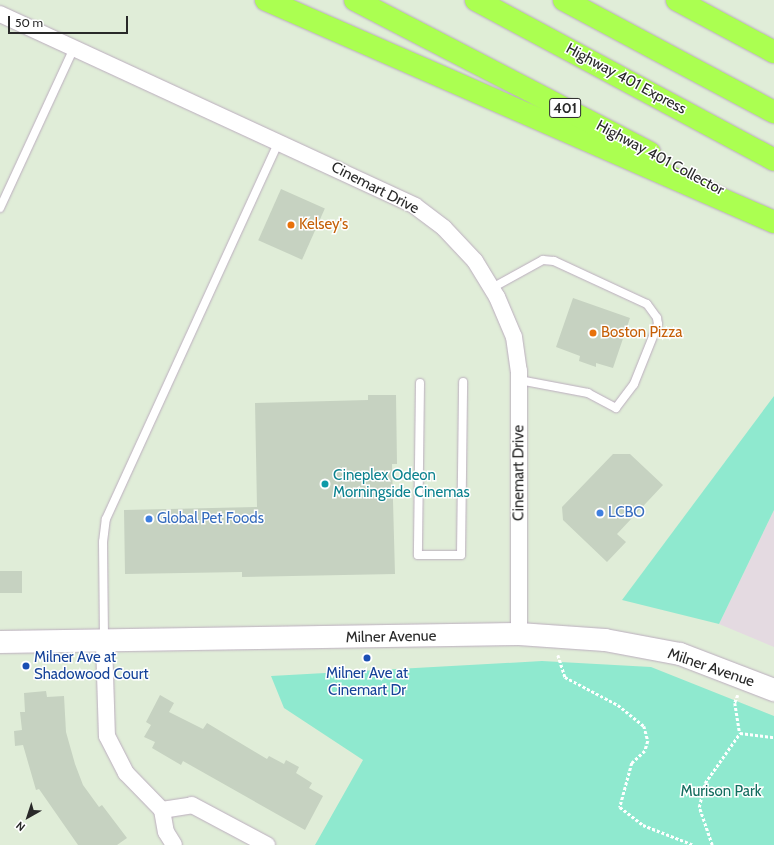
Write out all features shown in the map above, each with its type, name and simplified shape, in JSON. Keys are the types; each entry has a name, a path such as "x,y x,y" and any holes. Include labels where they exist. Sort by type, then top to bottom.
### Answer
{"highway":[{"path":"266,0 774,222"},
{"name":"Highway 401 Collector","path":"355,0 774,218"},
{"name":"Highway 401 Express","path":"476,0 774,160"},
{"path":"564,0 774,112"},
{"path":"678,0 774,52"}],"main road":[{"name":"Milner Avenue","path":"0,642 104,642 519,634 605,640 680,654 774,690"}],"street":[{"name":"Cinemart Drive","path":"0,14 76,46 415,206 450,233 475,261 492,288 514,337 519,380 519,634"},
{"path":"104,642 107,736 126,773 162,810 166,832 174,845"},
{"path":"162,810 192,804 267,845"}],"lane":[{"path":"0,208 76,46"},
{"path":"104,642 103,542 106,519 279,141"},
{"path":"492,288 543,260 554,261 647,304 657,318 658,324 634,384 616,408 588,393 519,380"},
{"path":"420,383 418,555 461,555 463,382"}],"path":[{"path":"557,662 565,677 618,705 644,726 648,741 645,751 632,763 620,807 644,825 694,845"},
{"path":"712,845 699,807 700,795 718,760 740,733 735,704"},
{"path":"740,733 774,736"}],"shaded area":[{"path":"774,510 774,647 719,624"}],"green space":[{"path":"774,396 774,510 719,624 622,600"},
{"name":"Murison Park","path":"542,661 651,667 774,716 774,845 315,845 363,760 284,708 271,676"}],"building":[{"name":"Kelsey's","path":"281,189 325,209 302,260 258,240"},
{"name":"Boston Pizza","path":"573,298 630,318 613,368 596,363 596,367 579,361 580,356 556,347"},
{"name":"Cineplex Odeon Morningside Cinemas","path":"368,395 396,395 397,464 392,464 395,574 242,577 242,572 125,574 124,510 257,507 255,403 368,400"},
{"name":"LCBO","path":"613,454 630,454 663,485 617,534 626,542 607,562 563,520 562,507"},
{"path":"0,571 22,571 22,593 0,593"},
{"path":"46,691 47,697 64,696 66,732 75,764 83,785 99,807 102,805 127,838 117,845 78,845 39,789 36,790 23,745 15,746 14,731 22,730 20,712 25,712 24,693"},
{"path":"160,695 174,703 169,712 203,729 207,723 267,759 269,756 284,764 286,760 299,767 296,773 312,783 309,788 323,796 305,830 183,761 181,765 152,748 155,742 144,737 151,725 146,722"}],"place":[{"name":"Kelsey's","path":"291,225"},
{"name":"Boston Pizza","path":"593,333"},
{"name":"Cineplex Odeon Morningside Cinemas","path":"325,484"},
{"name":"LCBO","path":"600,513"},
{"name":"Global Pet Foods","path":"149,519"},
{"name":"Milner Ave at Cinemart Dr","path":"367,658"},
{"name":"Milner Ave at Shadowood Court","path":"26,666"}]}
